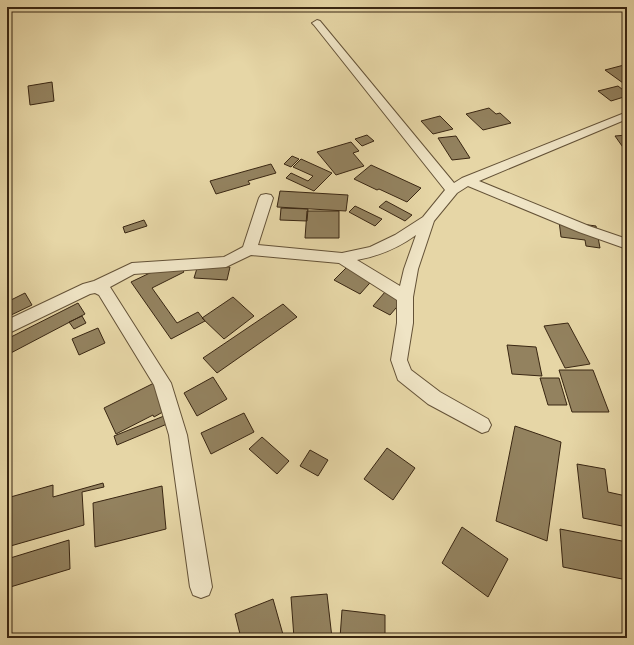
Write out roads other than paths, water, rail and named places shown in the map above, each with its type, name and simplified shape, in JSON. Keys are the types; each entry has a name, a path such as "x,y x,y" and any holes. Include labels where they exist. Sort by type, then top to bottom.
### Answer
{"street":[{"path":"317,23 452,190"},
{"path":"7,328 88,288 97,287 132,269 226,262 249,250 342,258 373,252 400,239 428,220 452,190 467,181 627,115"},
{"path":"467,181 509,196 584,229 627,244"},
{"path":"249,250 266,198"},
{"path":"428,220 411,268 405,297 405,323 399,360 404,375 434,398 482,425"},
{"path":"342,258 405,297"},
{"path":"97,287 104,291 162,383 178,435 201,587"}]}
